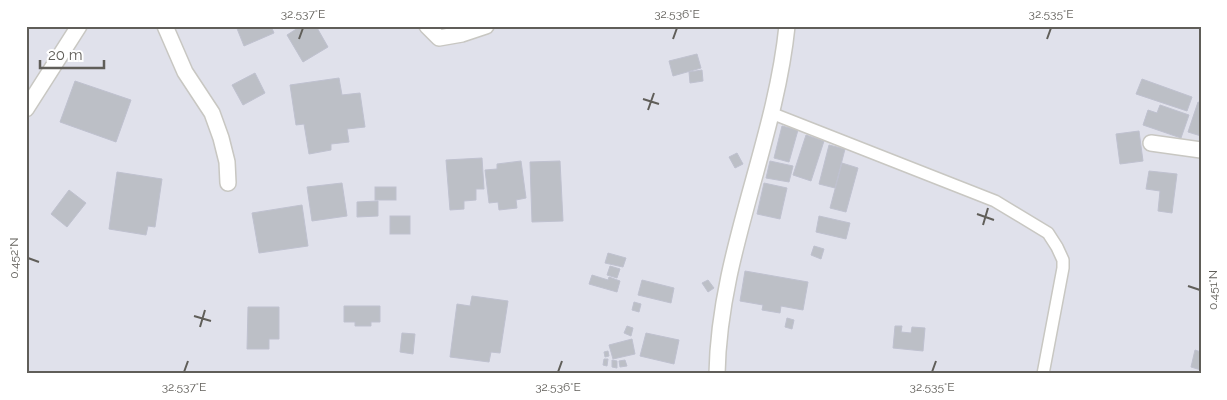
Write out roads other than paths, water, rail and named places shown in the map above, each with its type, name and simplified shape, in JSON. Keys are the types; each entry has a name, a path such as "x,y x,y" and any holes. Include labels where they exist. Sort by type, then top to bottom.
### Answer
{"street":[{"path":"26,109 79,26"},
{"path":"165,26 185,72 212,113 227,162 228,183"},
{"path":"427,26 439,38 462,34 486,26"},
{"path":"717,374 724,300 744,214 762,154 784,54 787,26"},
{"path":"1151,143 1201,150"}],"lane":[{"path":"771,113 995,201 1048,233 1058,247 1063,260 1063,268 1043,374"}]}
